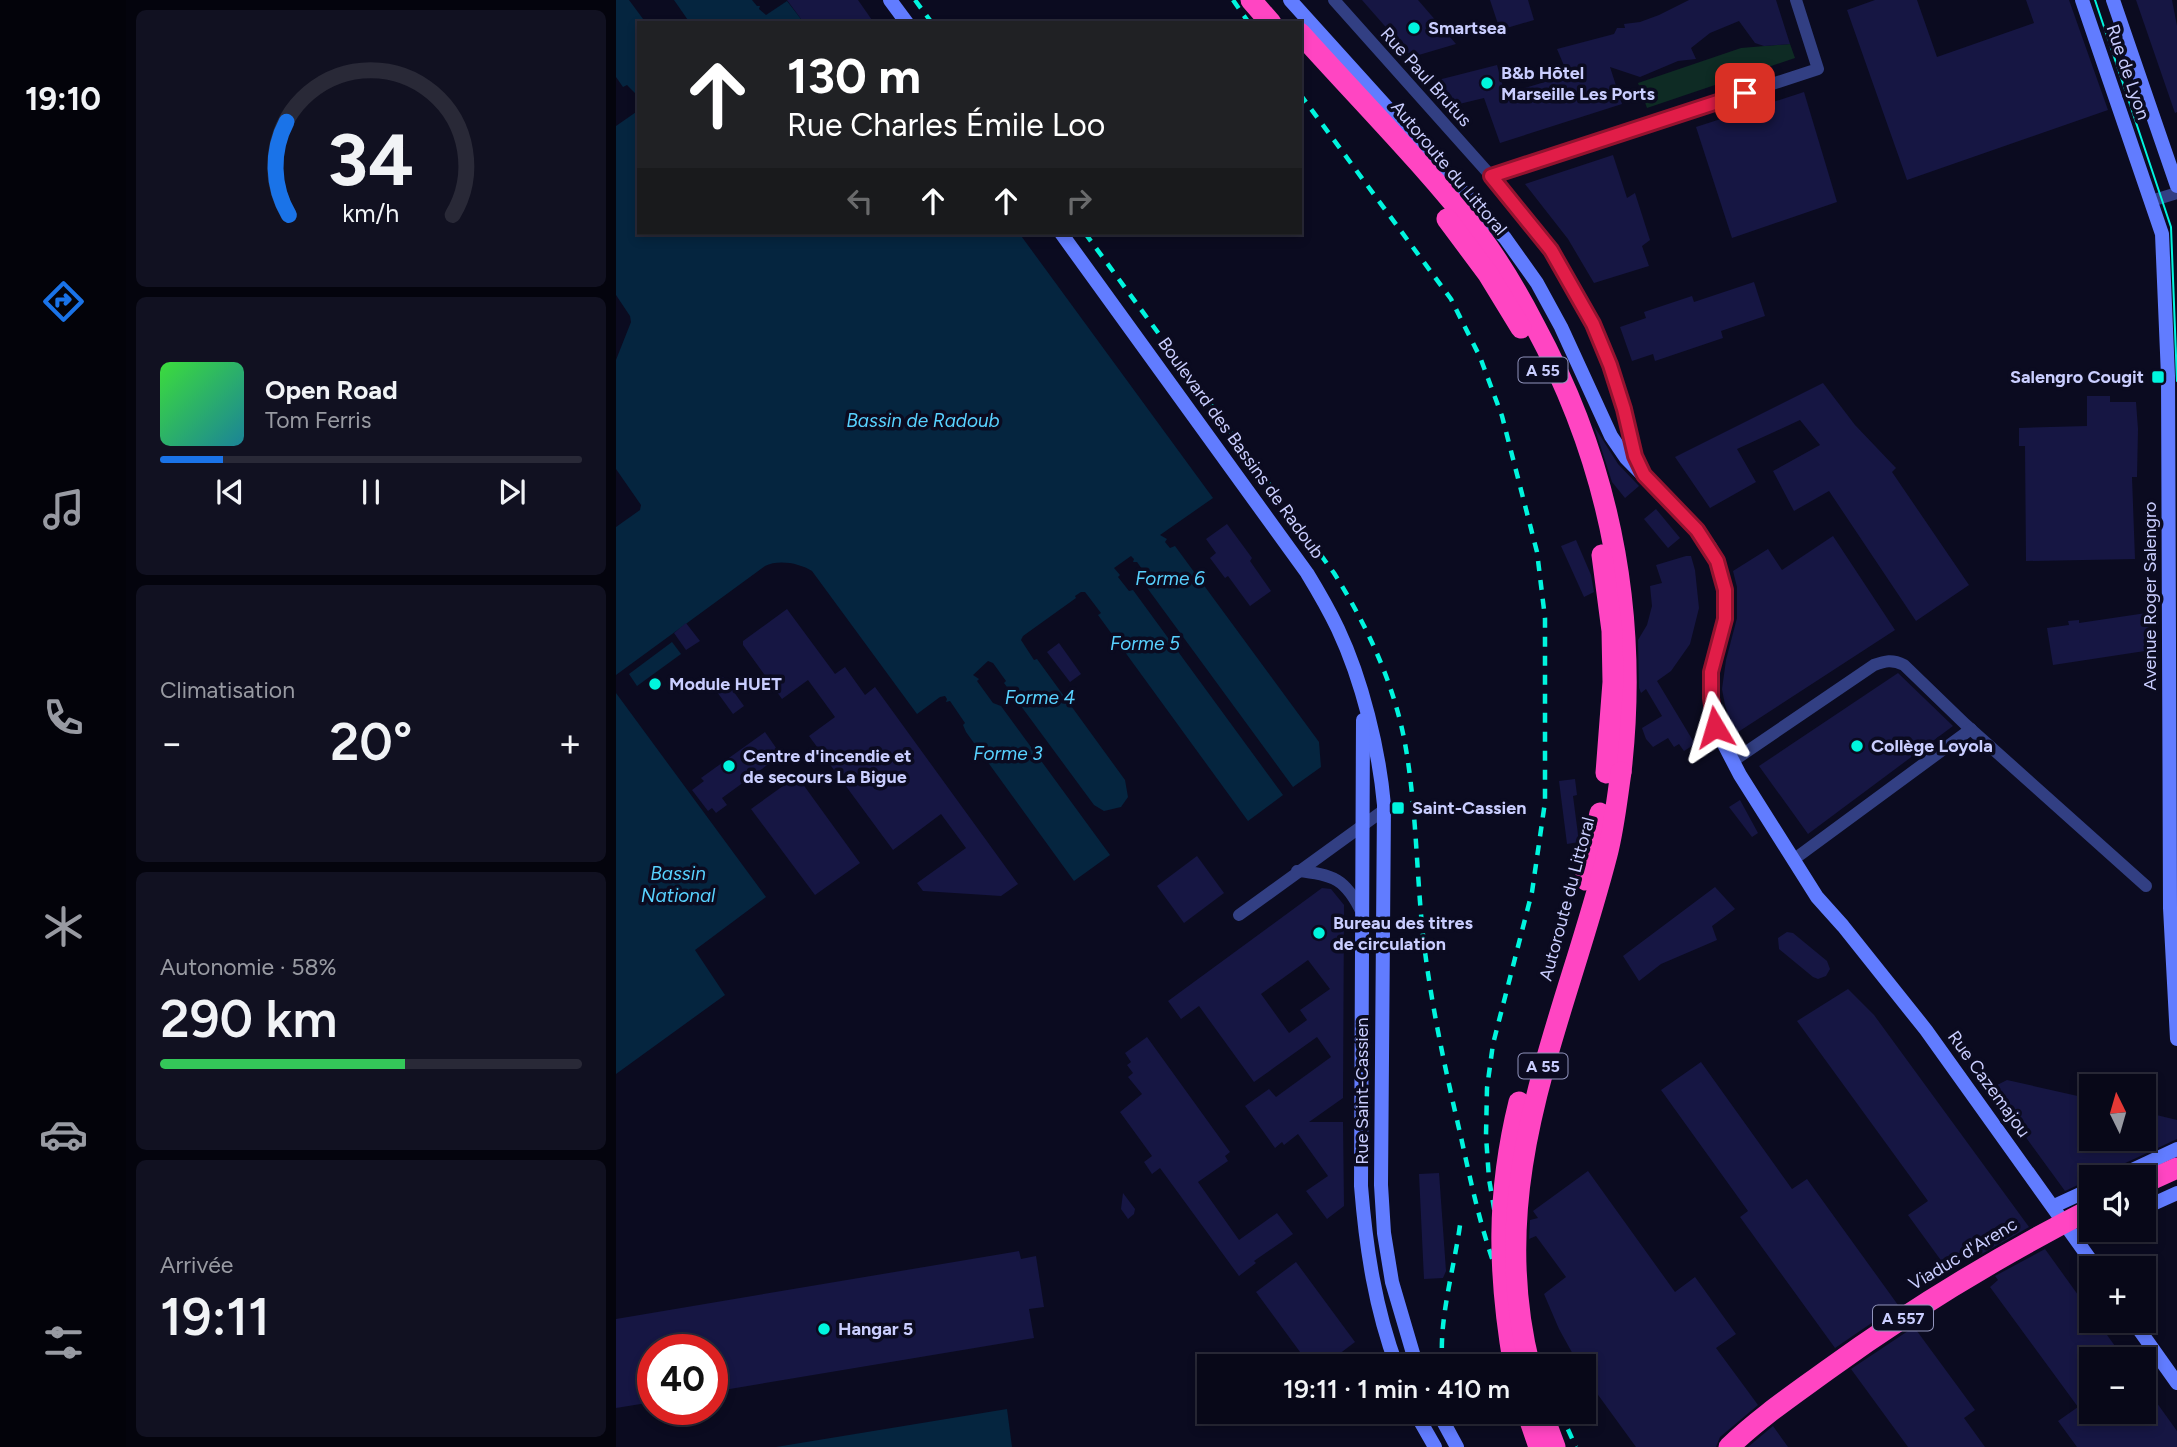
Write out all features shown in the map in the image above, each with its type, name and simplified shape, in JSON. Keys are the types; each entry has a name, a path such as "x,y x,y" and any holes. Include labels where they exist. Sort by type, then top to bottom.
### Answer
{"highway":[{"path":"1251,0 1270,21"},
{"path":"1270,0 1289,21"},
{"name":"Autoroute du Littoral","path":"1302,35 1439,188 1480,237 1515,288 1555,363 1588,442 1604,496 1616,554 1623,595 1628,684 1626,731 1608,853 1542,1068 1528,1124 1516,1205 1515,1252 1518,1296 1528,1354"},
{"name":"Autoroute du Littoral","path":"1302,56 1455,229 1517,319 1540,364 1574,446 1587,487 1604,570 1612,631 1613,682 1603,798 1578,906 1524,1083 1504,1184 1501,1271 1512,1354"},
{"path":"2156,1178 2177,1168"},
{"name":"Viaduc d'Arenc","path":"1729,1447 1782,1402 1863,1344 2027,1242 2079,1215"},
{"path":"1531,1424 1539,1447"},
{"path":"1546,1424 1555,1447"}],"street":[{"path":"890,0 906,21"},
{"name":"Rue Cazemajou","path":"1290,0 1505,239 1537,283 1561,327 1611,436 1626,458 1697,530 1717,561 1725,590 1725,619 1711,672 1711,698 1715,727 1733,761 1817,897 1926,1030 2088,1256"},
{"name":"Rue Paul Brutus","path":"1334,0 1491,176 1551,250 1593,324 1610,365 1635,456 1644,475"},
{"path":"1491,176 1818,69 1796,0"},
{"name":"Rue de Lyon","path":"2082,0 2137,157"},
{"name":"Rue de Lyon","path":"2113,0 2177,186"},
{"name":"Avenue Roger Salengro","path":"2137,157 2162,234 2172,349 2173,789 2170,908 2177,1039"},
{"path":"2151,201 2177,193"},
{"name":"Boulevard des Bassins de Radoub","path":"1062,235 1307,573 1339,630 1364,701 1381,767 1384,810"},
{"path":"1733,761 1874,666 1887,660 1904,665 1970,729 2146,886"},
{"name":"Boulevard des Bassins de Radoub","path":"1362,825 1364,701"},
{"path":"1793,860 1970,729"},
{"path":"1239,915 1384,810"},
{"name":"Rue Saint-Cassien","path":"1384,810 1381,1185 1384,1233 1392,1282 1412,1354"},
{"name":"Rue Saint-Cassien","path":"1362,825 1362,1186 1366,1246 1392,1354"},
{"path":"1297,871 1321,873 1334,878 1356,899 1362,913"},
{"path":"2143,1165 2177,1149"},
{"path":"2156,1203 2177,1193"},
{"path":"2054,1206 2079,1195"},
{"path":"2142,1333 2177,1383"},
{"path":"1422,1424 1435,1447"},
{"path":"1445,1424 1457,1447"}],"green space":[{"path":"1790,44 1795,58 1647,108 1638,83 1741,48"}],"water":[{"path":"616,0 629,0 645,21 637,21 637,95 627,85 623,87 616,77"},
{"path":"674,0 752,0 766,15 787,1 802,21 689,21"},
{"name":"Bassin de Radoub","path":"637,111 637,235 1020,235 1213,498 1160,535 1167,539 1165,542 1170,548 1175,546 1319,742 1321,767 1293,787 1137,574 1142,569 1137,562 1133,562 1131,556 1114,568 1120,575 1118,577 1129,591 1133,590 1283,795 1248,821 1098,615 1101,613 1085,592 1081,592 1021,640 1125,780 1128,797 1121,807 1104,811 1094,805 1004,683 1006,681 993,663 988,661 973,675 979,679 977,681 993,703 1001,706 1110,855 1074,881 966,732 963,725 965,723 950,701 946,702 945,696 940,697 917,714 812,571 807,568 782,562 765,566 616,675 616,527 640,510 641,505 616,469 616,360 631,322 616,295 616,126"},
{"path":"672,642 681,654 637,686 629,674"},
{"name":"Bassin National","path":"616,693 766,897 695,950 725,995 616,1074"},
{"path":"1007,1409 1012,1447 776,1447"}],"building":[{"path":"787,0 858,0 873,21 803,21"},
{"name":"Smartsea","path":"1362,0 1418,0 1456,44 1412,57"},
{"path":"1490,0 1528,0 1534,20 1500,30"},
{"path":"1689,0 1776,0 1790,44 1764,46 1755,43 1739,21 1710,33 1691,48 1696,59 1678,61 1640,77 1610,67 1622,104 1500,143 1484,98 1455,105 1434,81 1497,65 1505,94 1568,75 1557,49 1614,34 1617,28 1625,28 1624,24 1659,15"},
{"path":"1875,0 1917,0 1937,57 2034,23 2026,0 2069,0 2108,110 1907,180 1847,10"},
{"path":"2136,0 2172,0 2177,26 2175,113"},
{"path":"1804,92 1837,202 1732,238 1696,127"},
{"path":"1613,155 1627,198 1635,193 1650,240 1642,246 1649,266 1594,283 1568,239 1525,184"},
{"path":"1754,282 1765,316 1721,331 1723,338 1655,361 1653,354 1632,361 1620,327 1646,318 1644,312 1692,296 1694,302"},
{"path":"1823,383 1855,425 1896,468 1892,472 1969,585 1916,621 1829,491 1794,511 1773,471 1820,445 1800,420 1737,449 1756,482 1710,508 1675,457"},
{"path":"2087,396 2110,396 2110,402 2136,402 2137,477 2132,477 2135,559 2026,561 2025,446 2019,446 2019,428 2087,426"},
{"path":"1594,426 1618,464 1639,486 1625,498 1612,482"},
{"path":"1656,509 1680,538 1668,548 1644,519"},
{"path":"1227,524 1252,558 1250,561 1271,591 1250,606 1228,576 1225,578 1210,558 1216,553 1206,539"},
{"path":"1833,536 1895,630 1735,734 1722,689 1737,618 1737,587 1733,571 1768,549 1782,570"},
{"path":"1576,540 1591,575 1594,592 1584,597 1561,546"},
{"path":"1691,556 1695,570 1699,608 1690,644 1671,671 1657,681 1695,744 1684,751 1679,744 1674,747 1668,738 1653,747 1646,739 1642,728 1662,716 1646,689 1641,693 1639,688 1638,640 1647,625 1652,606 1650,586 1662,583 1656,565"},
{"path":"787,609 835,674 845,667 865,695 875,687 1018,884 1001,896 923,891 917,883 966,848 941,814 893,850 809,736 835,717 808,680 782,699 743,645 743,641"},
{"path":"2153,612 2158,649 2053,665 2047,628 2069,625 2068,621 2079,620 2079,623"},
{"path":"686,623 700,641 686,650 674,633"},
{"path":"1059,643 1081,674 1070,682 1047,652"},
{"name":"Collège Loyola","path":"1898,673 1953,726 1808,834 1759,766"},
{"path":"723,677 744,706 733,714 712,685"},
{"path":"765,732 781,755 722,798 727,805 716,813 712,808 708,811 692,790 704,781 701,778"},
{"path":"797,776 860,863 815,895 751,809"},
{"path":"1575,779 1577,795 1573,796 1579,842 1567,844 1559,781"},
{"path":"1740,800 1758,833 1752,837 1729,807"},
{"path":"1197,856 1224,893 1184,923 1157,886"},
{"path":"1715,887 1735,909 1712,926 1717,940 1661,964 1639,981 1623,956"},
{"path":"1322,888 1331,889 1344,905 1343,1098 1309,1122 1343,1122 1344,1206 1327,1219 1306,1191 1328,1176 1298,1134 1284,1145 1282,1142 1275,1148 1245,1106 1269,1089 1276,1097 1331,1057 1317,1037 1254,1082 1199,1006 1181,1019 1168,1001","holes":["1308,960 1330,989 1300,1010 1307,1020 1289,1033 1261,994"]},
{"path":"1787,932 1793,933 1827,961 1830,969 1826,976 1818,979 1813,977 1779,949 1778,938"},
{"path":"1848,989 1874,1015 2029,1227 1980,1255 1978,1253 1970,1259 1968,1256 1948,1270 1908,1215 1928,1201 1797,1021"},
{"path":"1147,1037 1230,1152 1225,1156 1228,1161 1198,1182 1239,1240 1277,1213 1293,1234 1254,1261 1256,1263 1239,1276 1160,1168 1152,1174 1144,1162 1152,1156 1120,1112 1142,1094 1128,1077 1133,1073 1127,1065 1131,1062 1125,1053"},
{"path":"1701,1062 1792,1189 1807,1179 1898,1305 1835,1348 1740,1217 1748,1211 1661,1090"},
{"path":"2007,1080 2079,1096 2079,1152 2149,1152 2121,1165 2079,1165 2079,1184 2065,1191 1998,1099 1997,1085"},
{"path":"2156,1115 2177,1120 2177,1139 2156,1149"},
{"path":"1588,1171 1675,1292 1695,1277 1736,1334 1716,1348 1758,1405 1720,1437 1716,1447 1636,1447 1596,1392 1596,1354 1573,1354 1559,1329 1544,1294 1566,1277 1536,1236 1529,1239 1530,1220 1538,1218 1533,1211"},
{"path":"1439,1173 1446,1271 1443,1278 1424,1279 1419,1174"},
{"path":"1123,1193 1135,1209 1128,1219 1121,1209"},
{"path":"2045,1249 2079,1296 2079,1333 2106,1333 2116,1347 2079,1347 2079,1424 2156,1424 2156,1402 2177,1431 2177,1447 2077,1447 2058,1421 2078,1407 1990,1287 1998,1280 1995,1276"},
{"name":"Hangar 5","path":"1019,1251 1021,1259 1036,1256 1044,1307 1029,1309 1034,1338 728,1389 728,1334 637,1334 637,1405 616,1408 616,1319"},
{"path":"1296,1262 1355,1342 1339,1354 1301,1354 1256,1292"},
{"path":"1914,1327 1975,1410 1964,1418 1985,1447 1908,1447 1851,1369"},
{"path":"1773,1426 1788,1447 1748,1447 1761,1436"}],"tram line":[{"path":"2095,0 2171,227 2177,381"}],"railway":[{"path":"915,0 931,21"},
{"path":"1233,0 1248,21"},
{"path":"1302,97 1451,299 1480,357 1502,416 1537,552 1545,618 1545,802 1532,892 1493,1044 1487,1088 1486,1136 1489,1179 1502,1255 1517,1310 1535,1354"},
{"path":"1086,235 1334,573 1357,612 1385,673 1399,716 1408,764 1424,944 1435,1017 1473,1189 1498,1275"},
{"path":"1442,1354 1445,1312 1461,1217"},
{"path":"1452,1424 1456,1447"},
{"path":"1565,1424 1576,1447"}],"place":[{"name":"Smartsea","path":"1414,28"},
{"name":"B&b Hôtel Marseille Les Ports","path":"1487,83"},
{"name":"Salengro Cougit","path":"2158,377"},
{"name":"Module HUET","path":"655,684"},
{"name":"Collège Loyola","path":"1857,746"},
{"name":"Centre d'incendie et de secours La Bigue","path":"729,766"},
{"name":"Saint-Cassien","path":"1398,808"},
{"name":"Bureau des titres de circulation","path":"1319,933"},
{"name":"Hangar 5","path":"824,1329"}],"route":[{"path":"1715,727 1711,672 1725,619 1725,590 1717,561 1697,530 1644,475 1635,456 1610,365 1593,324 1551,250 1491,176 1745,93"}],"water label":[{"name":"Forme 6","path":"1170,578"},
{"name":"Forme 5","path":"1145,643"},
{"name":"Forme 4","path":"1040,697"},
{"name":"Forme 3","path":"1008,753"}]}
